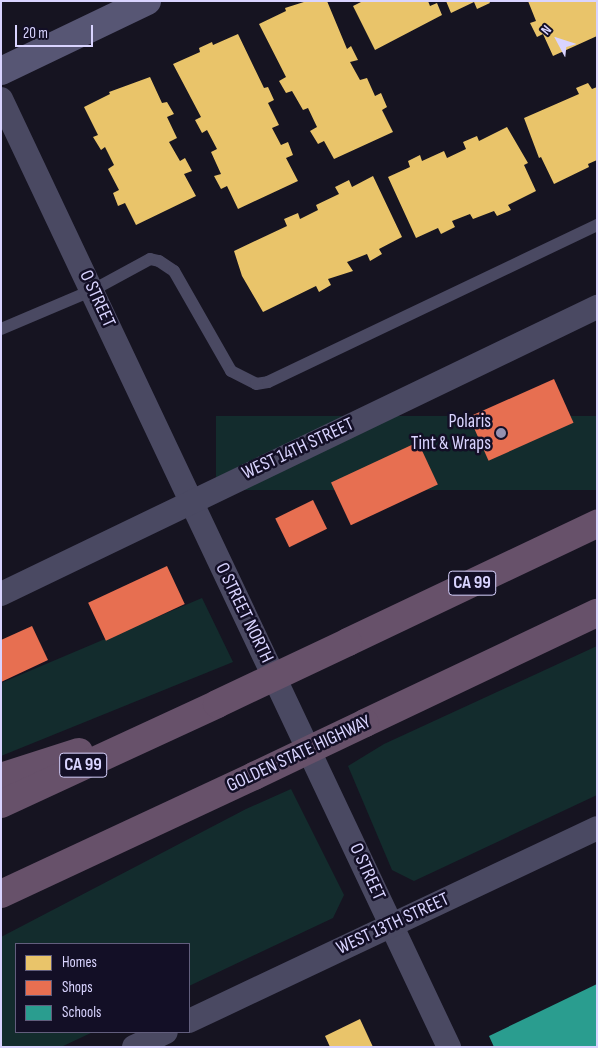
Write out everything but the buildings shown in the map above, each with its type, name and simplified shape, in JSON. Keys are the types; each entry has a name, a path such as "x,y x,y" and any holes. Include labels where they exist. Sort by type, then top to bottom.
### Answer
{"highway":[{"name":"CA 99","path":"1,804 597,524"},
{"name":"GOLDEN STATE HIGHWAY","path":"1,894 597,613"},
{"path":"1,777 164,726"},
{"path":"1,909 74,860"}],"street":[{"path":"1,71 115,8 147,1"},
{"name":"O STREET","path":"1,99 93,290 191,501"},
{"name":"WEST 14TH STREET","path":"1,594 597,307"},
{"name":"O STREET NORTH","path":"191,501 298,725"},
{"name":"O STREET","path":"298,725 450,1047"},
{"name":"WEST 13TH STREET","path":"190,1021 597,828"},
{"path":"134,1047 164,1033"}],"lane":[{"path":"1,329 93,290 150,259 167,264 174,271 223,361 242,380 256,384 268,382 597,225"}],"green space":[{"path":"216,416 597,416 597,490 216,490"},
{"path":"202,598 233,662 1,756 1,683"},
{"path":"597,646 597,795 414,881 392,870 348,766 384,744"},
{"path":"291,789 344,895 333,918 190,986 190,943 15,943 15,1033 91,1033 61,1047 1,1047 1,937 246,809"}],"place":[{"name":"Polaris Tint & Wraps","path":"501,433"}]}
